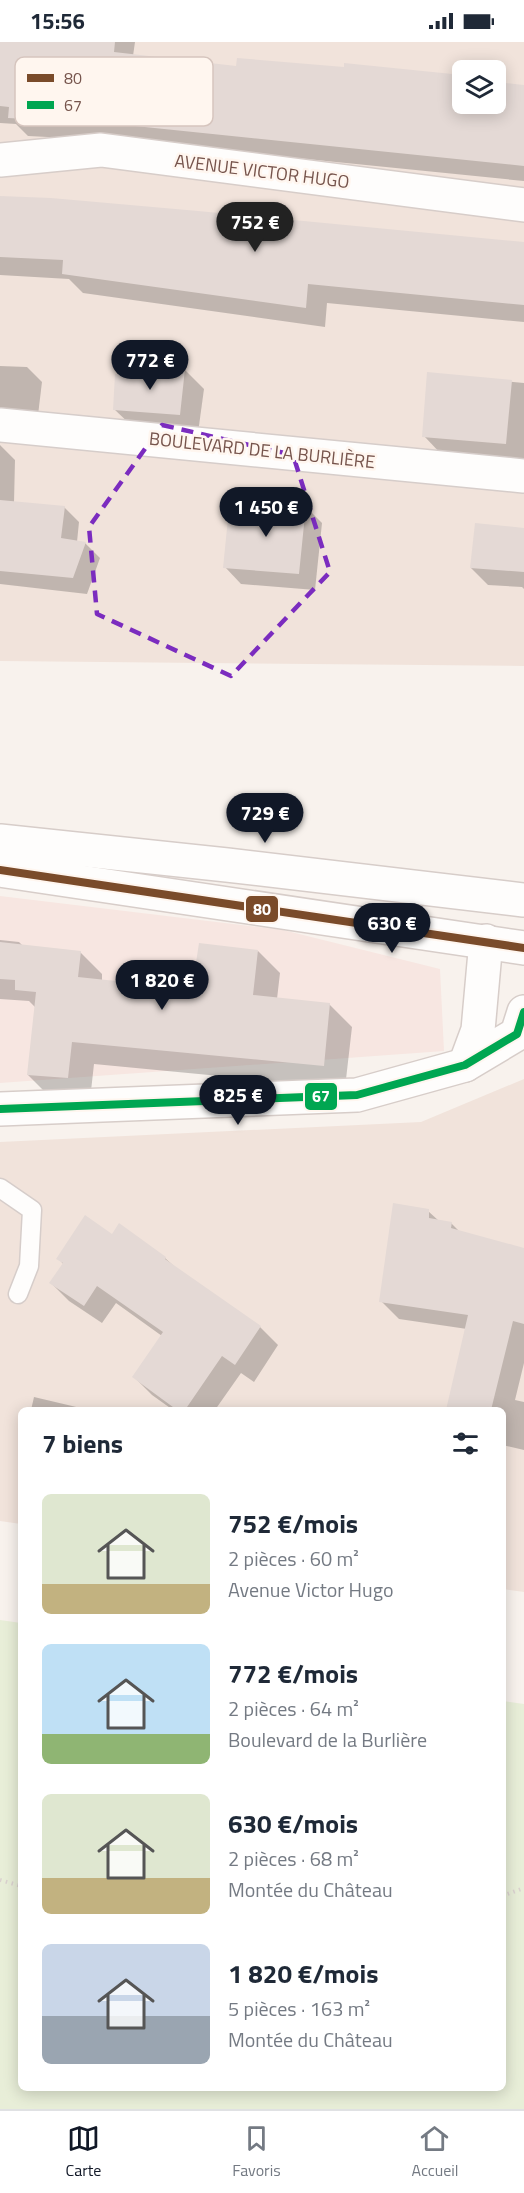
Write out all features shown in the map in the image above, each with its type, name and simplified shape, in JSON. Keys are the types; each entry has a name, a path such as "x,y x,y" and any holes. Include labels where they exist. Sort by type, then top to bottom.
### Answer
{"street":[{"name":"AVENUE VICTOR HUGO","path":"0,160 101,150 524,205"},
{"name":"BOULEVARD DE LA BURLIÈRE","path":"0,425 524,476"},
{"path":"0,841 524,900"},
{"path":"0,870 486,941 524,943"},
{"path":"475,894 524,943"},
{"path":"465,1065 478,1030 486,941"},
{"path":"0,1109 357,1095 465,1065 522,1029"}],"lane":[{"path":"478,1030 522,1029"},
{"path":"0,1188 32,1210 29,1266 18,1294"}],"path":[{"path":"0,1880 18,1885"},
{"path":"506,1895 524,1888"}],"highlighted area":[{"path":"162,425 293,455 330,572 231,676 97,614 89,527"}],"shaded area":[{"path":"0,42 524,42 524,666 0,661"},
{"path":"0,896 283,930 440,969 444,1051 0,1083"},
{"path":"524,1079 524,1592 506,1589 506,1407 18,1407 18,1524 0,1521 0,1142 421,1122"}],"green space":[{"path":"0,1620 18,1623 18,2091 506,2091 506,1701 524,1704 524,2109 0,2109"}],"building":[{"path":"0,42 115,42 114,52 158,57 15,57 15,118 8,118 9,107 0,106"},
{"path":"237,58 344,67 344,63 452,74 452,114 506,114 506,83 524,85 524,166 135,126 213,126 213,63 236,66"},
{"path":"0,196 51,198 524,242 524,305 308,284 306,308 62,274 63,260 0,257"},
{"path":"141,366 185,369 180,415 113,410 115,374 139,376"},
{"path":"427,372 512,380 506,444 422,437"},
{"path":"0,500 65,506 61,538 86,542 73,578 0,571"},
{"path":"266,501 306,505 299,574 223,568 229,508 265,511"},
{"path":"475,523 524,528 524,572 470,568"},
{"path":"0,942 81,951 78,977 192,989 199,943 258,950 253,995 330,1003 324,1066 72,1042 68,1078 27,1075 36,992 15,990 15,980 0,979"},
{"path":"393,1203 429,1209 429,1218 452,1222 451,1228 524,1248 524,1324 513,1321 492,1407 447,1407 468,1315 379,1302"},
{"path":"85,1215 112,1234 119,1223 166,1257 165,1259 261,1326 235,1365 222,1356 187,1407 173,1407 132,1377 163,1332 97,1286 84,1306 49,1283 63,1263 56,1259"}],"transit line":[{"name":"80","path":"0,870 524,948"},
{"name":"67","path":"0,1109 357,1095 465,1065 517,1034 524,1012"}]}
